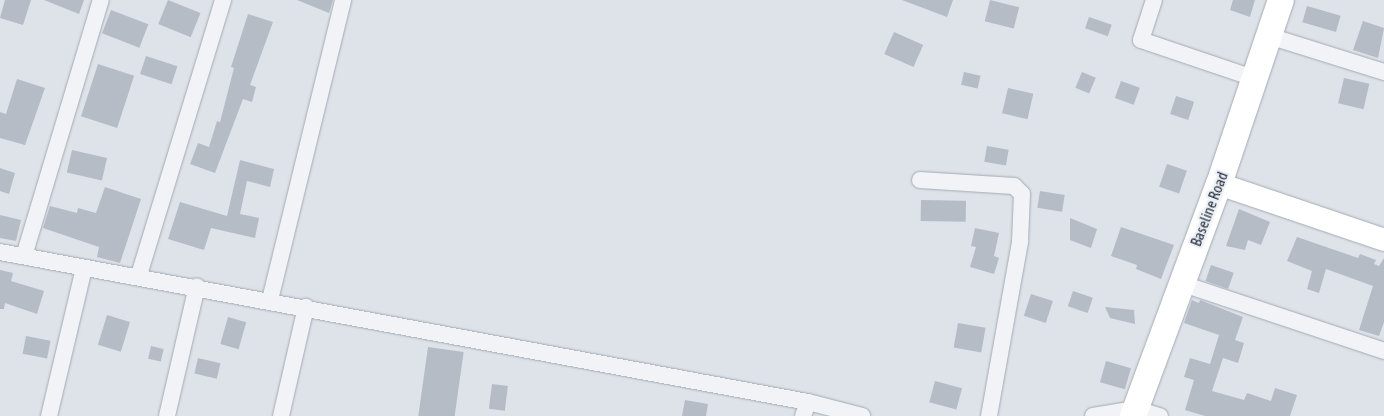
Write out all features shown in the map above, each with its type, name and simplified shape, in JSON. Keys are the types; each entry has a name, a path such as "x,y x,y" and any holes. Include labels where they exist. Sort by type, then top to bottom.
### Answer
{"main road":[{"name":"Baseline Road","path":"1134,412 1180,283 1219,184 1256,79 1281,0"}],"street":[{"path":"24,256 101,0"},
{"path":"138,275 223,0"},
{"path":"270,300 344,0"},
{"path":"1154,0 1141,40 1256,79"},
{"path":"1269,36 1384,72"},
{"path":"920,180 1014,186 1022,194 1020,242 989,416"},
{"path":"1219,184 1384,240"},
{"path":"0,252 84,268 138,275 306,307 805,409 862,416"},
{"path":"49,416 84,268"},
{"path":"1180,283 1384,351"},
{"path":"167,416 197,286"},
{"path":"281,416 306,307"},
{"path":"1093,416 1134,412 1160,416"}],"building":[{"path":"5,0 31,0 23,25 0,18"},
{"path":"44,0 84,0 79,14"},
{"path":"168,0 200,13 191,37 158,24"},
{"path":"297,0 333,0 329,13"},
{"path":"902,0 953,0 947,17"},
{"path":"990,0 1019,7 1014,29 985,21"},
{"path":"1233,0 1255,0 1250,17 1230,10"},
{"path":"1307,6 1341,16 1336,32 1302,22"},
{"path":"111,10 148,24 139,48 102,33"},
{"path":"248,14 273,22 250,85 256,87 252,102 243,99 215,173 190,164 198,143 209,147 217,121 220,122 234,68 231,67"},
{"path":"1089,17 1112,25 1108,36 1085,28"},
{"path":"1363,21 1384,28 1378,58 1353,50"},
{"path":"894,32 923,45 913,67 884,54"},
{"path":"146,56 177,66 172,84 140,74"},
{"path":"98,64 134,76 117,128 81,116"},
{"path":"964,72 981,76 978,88 961,85"},
{"path":"1082,72 1096,78 1089,94 1075,88"},
{"path":"1344,78 1369,84 1363,109 1338,103"},
{"path":"17,79 45,88 25,145 0,138 0,112 6,114"},
{"path":"1121,81 1140,88 1134,105 1115,98"},
{"path":"1008,88 1033,94 1027,119 1002,113"},
{"path":"1176,96 1194,102 1188,120 1170,114"},
{"path":"987,146 1009,150 1006,166 984,162"},
{"path":"72,150 107,158 102,181 67,172"},
{"path":"240,160 274,169 270,187 247,181 240,214 259,218 255,238 211,228 204,250 168,239 180,202 227,216"},
{"path":"1167,164 1187,171 1179,194 1159,187"},
{"path":"0,168 15,173 9,194 0,191"},
{"path":"105,187 141,199 120,263 97,257 99,247 43,228 50,206 77,213 78,208 96,213"},
{"path":"1040,191 1065,195 1062,212 1037,208"},
{"path":"921,200 966,201 966,222 921,221"},
{"path":"1239,209 1270,222 1261,245 1248,240 1245,250 1226,246"},
{"path":"0,215 21,220 16,241 0,238"},
{"path":"1070,218 1097,229 1091,248 1070,240"},
{"path":"1121,227 1174,245 1161,279 1136,269 1137,265 1111,256"},
{"path":"975,228 999,233 994,256 999,258 994,274 970,267 976,247 971,246"},
{"path":"1297,237 1358,258 1360,254 1376,260 1374,264 1379,266 1384,258 1384,322 1379,336 1359,330 1373,286 1326,269 1319,293 1307,289 1312,271 1287,261"},
{"path":"1211,265 1234,273 1228,289 1205,281"},
{"path":"0,270 13,273 11,281 44,291 37,314 5,303 4,309 0,309"},
{"path":"1073,291 1093,298 1088,313 1068,306"},
{"path":"1031,294 1053,301 1046,323 1024,316"},
{"path":"1192,300 1199,303 1200,300 1243,317 1235,340 1244,343 1238,363 1223,358 1212,391 1244,400 1247,393 1271,401 1275,388 1297,395 1290,416 1205,416 1185,410 1194,380 1184,377 1190,358 1210,364 1219,335 1184,323"},
{"path":"1105,307 1134,310 1135,324 1110,318"},
{"path":"107,315 130,322 121,352 98,345"},
{"path":"228,317 246,322 239,349 220,344"},
{"path":"958,323 986,328 981,352 954,348"},
{"path":"26,336 51,341 47,358 23,354"},
{"path":"151,346 164,349 161,362 148,359"},
{"path":"428,347 464,352 455,416 418,416"},
{"path":"198,358 220,363 217,379 194,374"},
{"path":"1106,361 1131,368 1125,389 1100,382"},
{"path":"935,381 962,388 956,409 929,402"},
{"path":"492,384 508,386 505,411 489,409"},
{"path":"685,400 708,404 706,416 682,416"}]}
